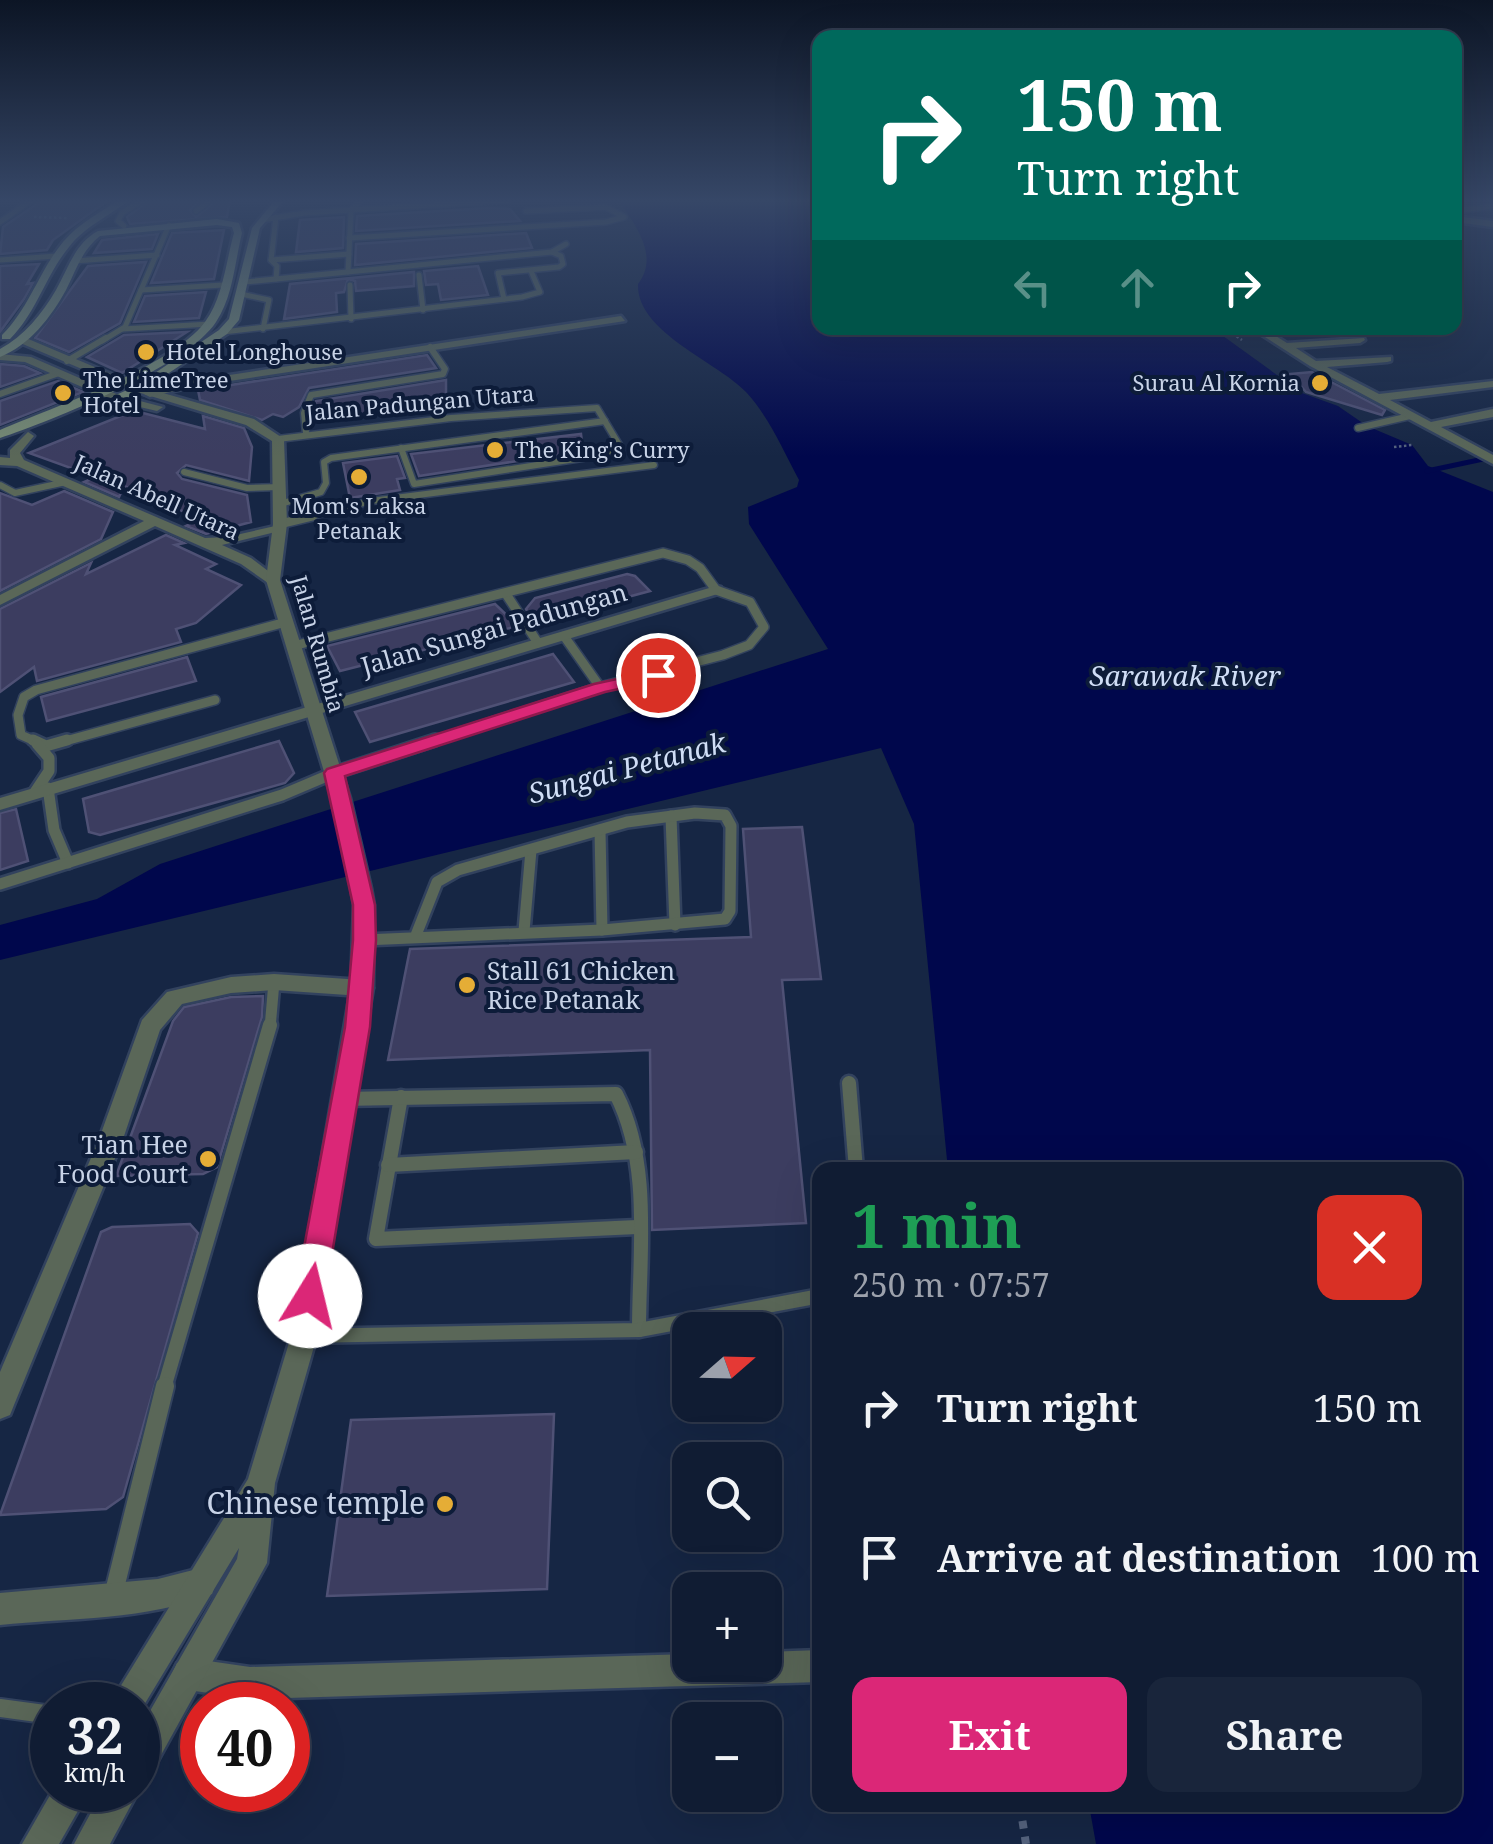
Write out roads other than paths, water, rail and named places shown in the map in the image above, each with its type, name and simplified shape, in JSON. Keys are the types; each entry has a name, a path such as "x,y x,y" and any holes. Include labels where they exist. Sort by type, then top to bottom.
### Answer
{"main road":[{"path":"0,340 19,325 43,285"},
{"path":"0,355 22,340 61,285"},
{"path":"0,434 102,392 172,353 210,324 222,285"},
{"path":"0,447 144,392 223,332 234,320 243,285"}],"street":[{"path":"144,392 621,318"},
{"path":"1268,335 1493,460"},
{"name":"Jalan Padungan Utara","path":"22,340 144,392 194,403 264,428 278,439"},
{"path":"1286,346 1360,340"},
{"name":"Jalan Padungan Utara","path":"0,355 28,359 118,399 238,418"},
{"path":"1314,364 1387,359"},
{"path":"190,384 194,403"},
{"path":"1378,398 1493,384"},
{"path":"1428,426 1493,414"},
{"path":"19,462 14,453 28,436"},
{"name":"Jalan Rumbia","path":"261,1483 304,1336 362,988 364,940 361,888 342,798 273,580 280,525 278,439"},
{"path":"0,461 19,462"},
{"name":"Jalan Abell Utara","path":"19,462 246,560 273,580"},
{"path":"0,601 157,520"},
{"path":"200,542 228,541 280,525"},
{"name":"Jalan Sungai Padungan","path":"0,804 716,590"},
{"path":"0,1405 111,1138 150,1026 176,998 232,985 274,982 362,988"},
{"path":"139,1682 261,1483"},
{"path":"160,1723 252,1563 261,1483"},
{"path":"0,1609 158,1594 200,1583"},
{"path":"188,1674 250,1683 812,1666"},
{"path":"39,1844 59,1812"},
{"path":"91,1844 109,1812"}],"lane":[{"path":"122,329 143,285"},
{"path":"141,290 221,285"},
{"path":"350,285 351,319"},
{"path":"420,285 423,310"},
{"path":"501,285 504,299"},
{"path":"223,332 504,299 540,292 537,285"},
{"path":"241,294 268,300 262,329"},
{"path":"67,361 122,329 210,324"},
{"path":"306,432 304,414 311,395 443,374 444,369 430,347"},
{"path":"0,394 59,373"},
{"name":"Jalan Padungan Utara","path":"278,439 306,432 597,408 605,421"},
{"path":"1358,428 1410,416"},
{"path":"184,472 280,496 321,492 326,484 324,462 331,458 400,448 605,421 621,448 414,484 400,448"},
{"path":"280,525 372,500 654,465"},
{"path":"0,485 15,493 66,482"},
{"path":"0,884 600,688 658,675 750,645 764,628 760,613 750,602 716,590 704,569 687,556 663,553 293,646"},
{"path":"506,594 538,644"},
{"path":"215,700 46,746 21,735 18,715 24,697 36,690 286,622"},
{"path":"564,636 600,688"},
{"path":"34,740 49,758 41,790 68,863"},
{"path":"364,940 602,930 725,919 730,911 730,826 724,815 704,812 671,816 600,830 458,870 437,882 416,935"},
{"path":"671,816 675,924"},
{"path":"600,830 598,902 602,930"},
{"path":"524,931 532,850"},
{"path":"113,1599 158,1409 269,1032 274,982"},
{"path":"850,1083 855,1162"},
{"path":"342,1099 616,1094 625,1105 636,1152 639,1330"},
{"path":"401,1096 376,1238 637,1227"},
{"path":"388,1165 636,1152"},
{"path":"304,1336 639,1330 812,1298"},
{"path":"0,1708 30,1712"}],"water":[{"name":"Sarawak River","path":"638,285 812,285 812,335 1222,335 1302,393 1338,406 1367,426 1412,445 1428,466 1493,492 1493,1844 1096,1844 1090,1812 1462,1812 1462,1162 947,1162 914,824 881,748 0,960 0,925 97,899 160,864 828,649 749,524 748,507 797,487 799,480 775,434 746,392 664,331 641,301"}],"waterway":[{"path":"1427,471 1493,457"}],"place":[{"name":"Hotel Longhouse","path":"146,352"},
{"name":"Surau Al Kornia","path":"1320,383"},
{"name":"The LimeTree Hotel","path":"63,393"},
{"name":"The King's Curry","path":"495,450"},
{"name":"Mom's Laksa Petanak","path":"359,477"},
{"name":"Stall 61 Chicken Rice Petanak","path":"467,985"},
{"name":"Tian Hee Food Court","path":"208,1159"},
{"name":"Chinese temple","path":"445,1504"}],"water label":[{"name":"Sungai Petanak","path":"627,768"}]}
